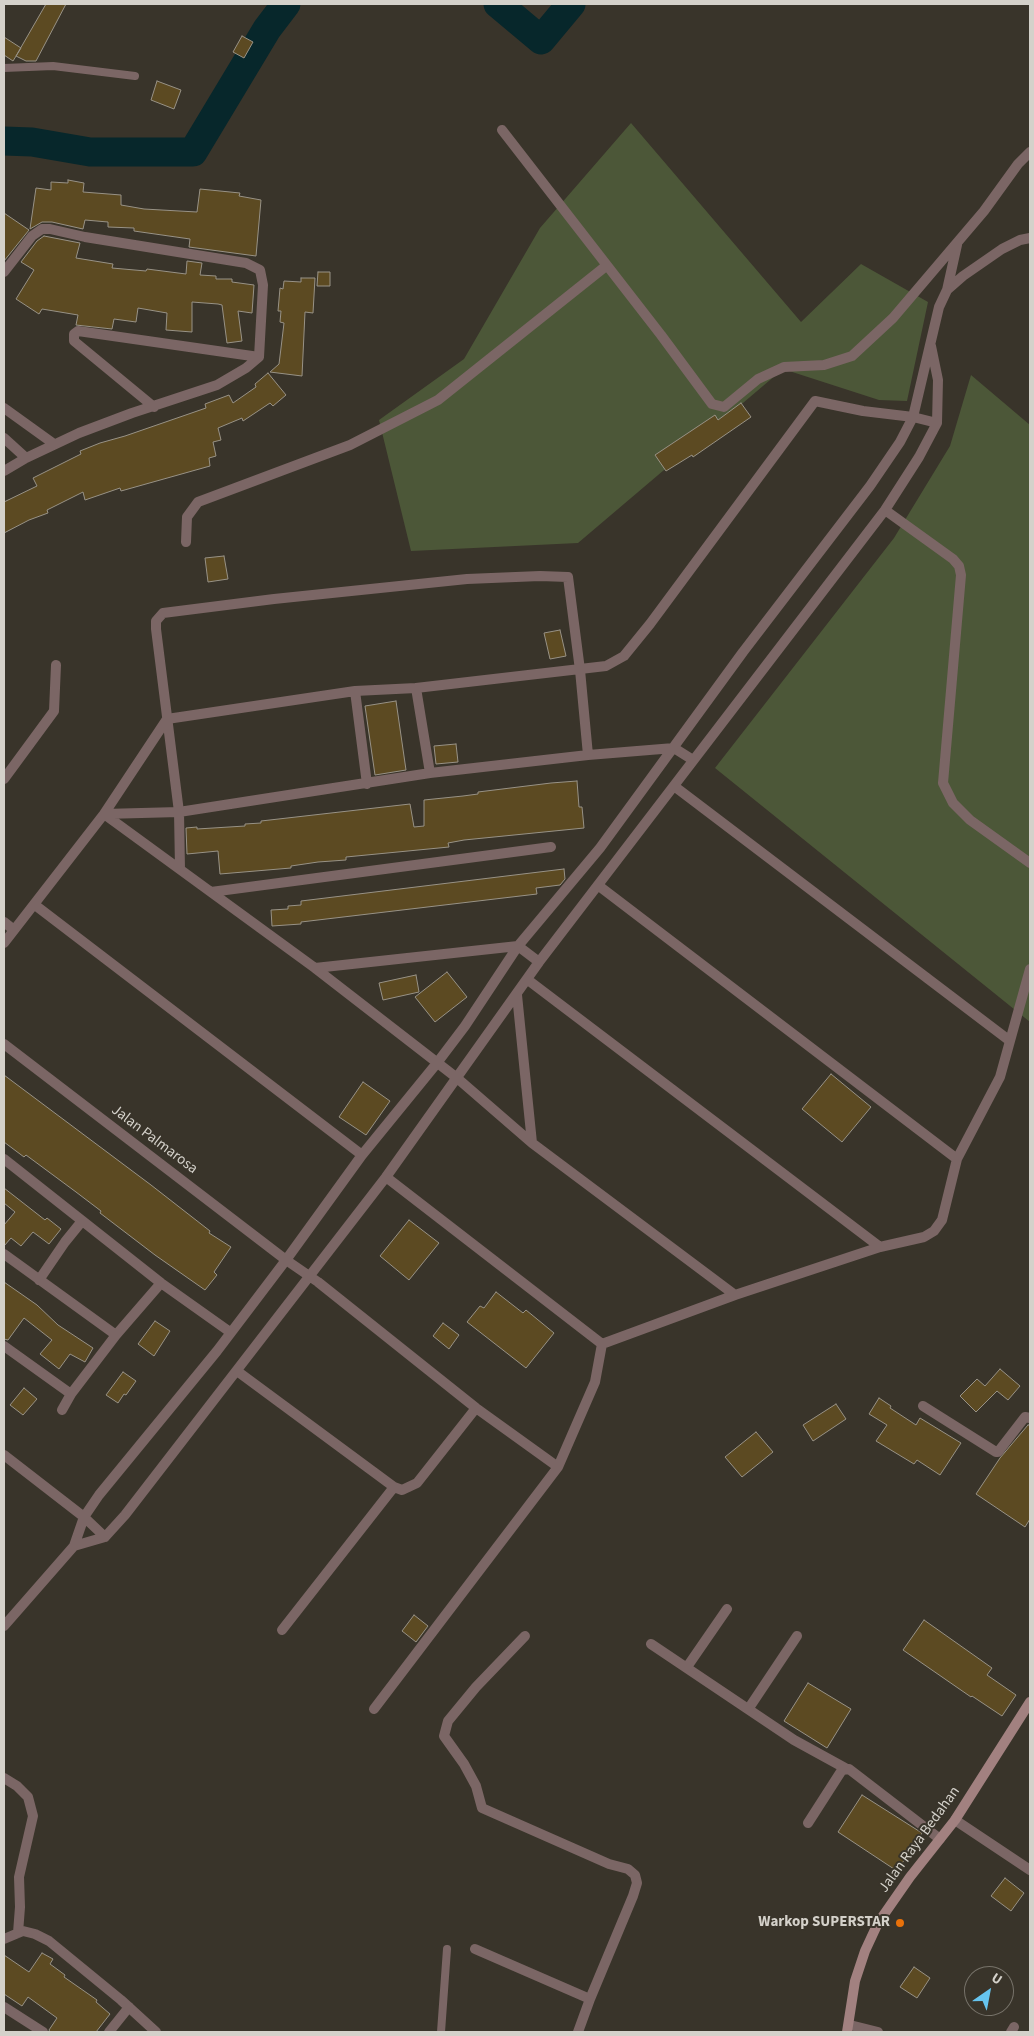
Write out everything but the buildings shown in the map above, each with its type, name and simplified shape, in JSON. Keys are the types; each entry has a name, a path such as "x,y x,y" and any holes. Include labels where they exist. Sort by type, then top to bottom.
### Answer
{"street":[{"path":"502,130 606,266 662,335 712,404 724,407 758,379 784,366 824,365 852,356 892,318 984,211 1018,164 1030,152"},
{"path":"4,272 32,236 42,229 50,229 85,237 246,263 260,270 262,277 259,357 246,368 217,385 113,420 54,444 4,471"},
{"path":"947,290 1002,249 1020,240 1030,238"},
{"path":"4,1626 8,1614 74,1546 84,1517 99,1495 230,1332 286,1260 362,1155 437,1063 465,1026 518,946 600,848 743,652 870,486 900,442 913,417 939,307 947,290 958,242"},
{"path":"186,542 187,517 198,502 350,445 438,400 606,266"},
{"path":"154,406 74,341 74,334 78,331 259,357"},
{"path":"74,1546 105,1536 125,1515 386,1177 539,962 599,886 884,510 919,457 937,423 938,380 930,342"},
{"path":"4,943 104,814 167,719 355,691 416,688 606,666 624,656 656,616 815,400 863,411 913,417 937,423"},
{"path":"4,408 54,444"},
{"path":"4,438 26,458"},
{"path":"884,510 953,560 959,566 961,575 943,782 953,803 970,820 1030,863"},
{"path":"180,869 179,812 156,621 163,614 274,599 468,579 540,576 568,578 580,670 588,755"},
{"path":"4,779 54,711 56,665"},
{"path":"416,688 430,774"},
{"path":"355,691 367,784"},
{"path":"104,814 179,812 430,774 588,755 674,748 693,760"},
{"path":"674,786 1010,1041"},
{"path":"104,814 315,968 456,1078 532,1143 735,1295"},
{"path":"211,892 551,847"},
{"path":"599,886 957,1160"},
{"path":"35,905 362,1155"},
{"path":"4,922 14,930"},
{"path":"315,968 518,946 539,962"},
{"path":"602,1344 735,1295 880,1247 924,1237 934,1231 942,1220 957,1160 1000,1077 1030,969"},
{"path":"528,980 880,1247"},
{"path":"517,995 532,1143"},
{"name":"Jalan Palmarosa","path":"4,1044 286,1260 310,1276 476,1408 558,1467"},
{"path":"4,1159 161,1282 230,1332"},
{"path":"386,1177 602,1344"},
{"path":"39,1280 82,1221"},
{"path":"4,1254 116,1335"},
{"path":"62,1410 71,1394 116,1335 161,1282"},
{"path":"374,1709 558,1467 595,1382 602,1344"},
{"path":"4,1346 71,1394"},
{"path":"237,1371 394,1488 402,1490 417,1483 476,1408"},
{"path":"922,1406 996,1452 1025,1418 1030,1418"},
{"path":"4,1455 84,1517 105,1536"},
{"path":"282,1630 394,1488"},
{"path":"687,1667 727,1610"},
{"path":"525,1636 465,1700 448,1721 444,1736 464,1764 476,1786 482,1808 610,1864 628,1869 637,1878 633,1896 578,2032"},
{"path":"749,1708 797,1636"},
{"path":"651,1644 794,1740 854,1771 940,1839"},
{"name":"Jalan Raya Bedahan","path":"848,2029 856,1981 865,1951 878,1923 910,1876 955,1820 1030,1702"},
{"path":"808,1823 845,1768"},
{"path":"4,1778 17,1786 28,1797 33,1816 18,1877 20,1907 18,1933"},
{"path":"955,1820 1030,1870"},
{"path":"4,1939 23,1931 35,1934 49,1941 129,2007 156,2032"},
{"path":"475,1949 590,1999"},
{"path":"4,2007 43,2032"},
{"path":"109,2032 129,2007"},
{"path":"848,2029 878,2032"}],"lane":[{"path":"4,68 53,66 135,76"},
{"path":"441,2032 447,1949"}],"green space":[{"path":"631,123 801,322 861,264 928,302 907,401 879,400 783,369 578,543 411,551 379,420 464,359 540,228"},
{"path":"971,375 1030,425 1030,1022 715,768 894,538 950,446"}],"waterway":[{"path":"4,141 32,142 90,152 193,152 267,29 286,4"},
{"path":"498,4 541,40 571,4"}],"place":[{"name":"Warkop SUPERSTAR","path":"900,1923"}]}
